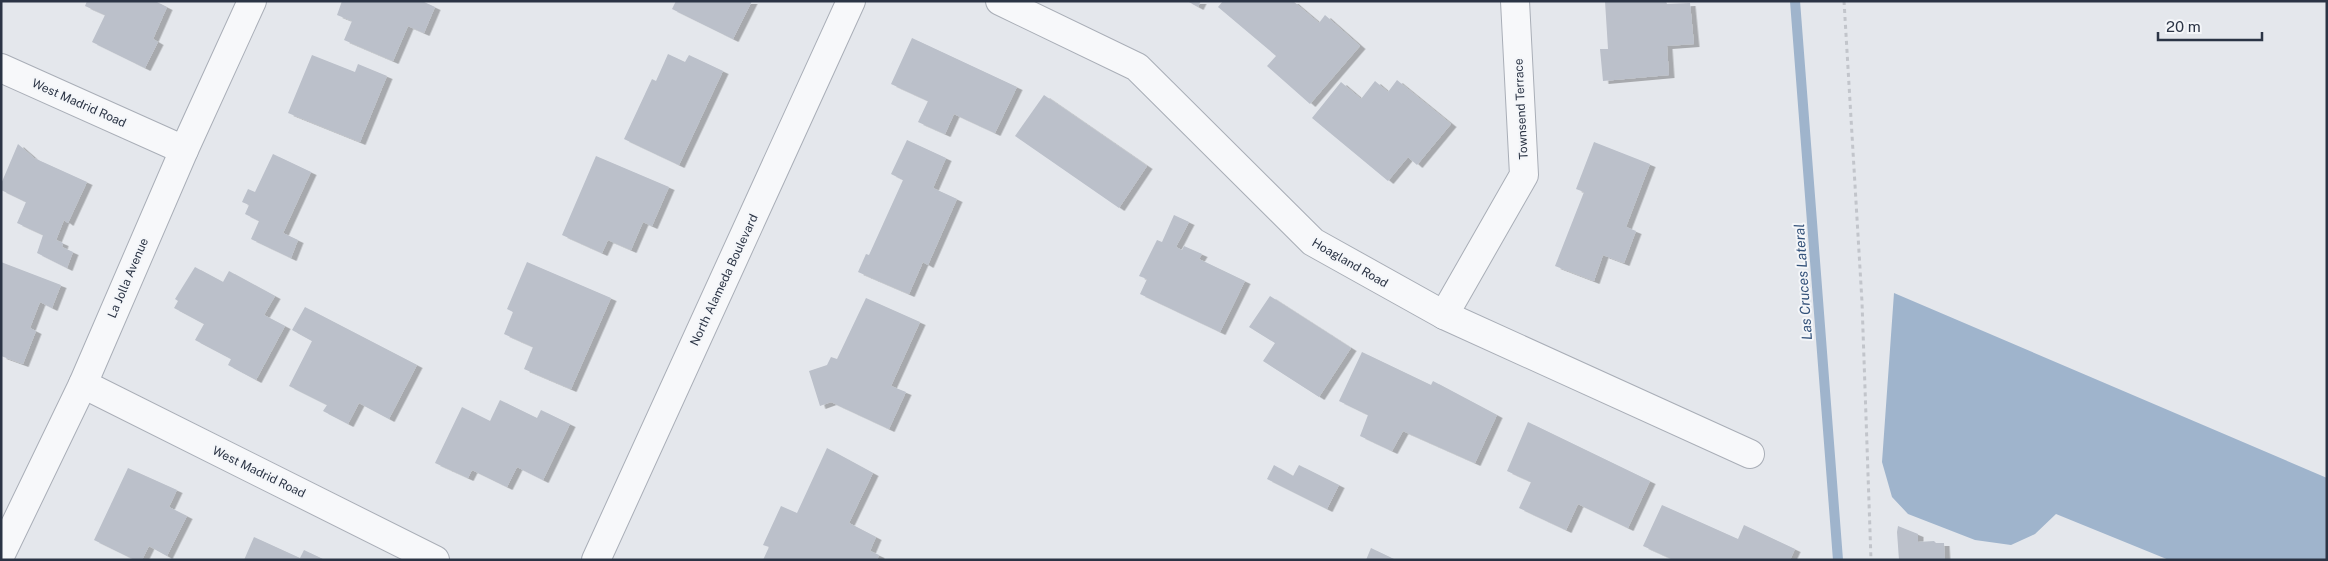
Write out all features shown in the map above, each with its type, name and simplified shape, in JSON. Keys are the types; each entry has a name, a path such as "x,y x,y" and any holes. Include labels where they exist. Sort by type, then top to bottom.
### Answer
{"street":[{"name":"La Jolla Avenue","path":"1,554 83,384 184,150 252,1"},
{"name":"North Alameda Boulevard","path":"596,560 851,1"},
{"name":"Hoagland Road","path":"1000,1 1137,67 1313,242 1444,315 1750,454"},
{"name":"Townsend Terrace","path":"1444,315 1524,175 1515,1"},
{"name":"West Madrid Road","path":"1,68 184,150"},
{"name":"West Madrid Road","path":"83,384 435,560"}],"path":[{"path":"1844,1 1862,302 1871,560"}],"water":[{"path":"1894,293 2327,478 2327,560 2169,560 2056,514 2035,534 2011,545 1975,540 1908,514 1892,497 1882,462"}],"building":[{"path":"87,1 155,1 167,7 153,39 158,42 145,68 92,42 105,15 85,6"},
{"path":"342,1 422,1 435,7 424,33 408,26 393,61 344,40 352,21 337,15"},
{"path":"676,1 752,1 733,39 672,9"},
{"path":"1187,1 1201,1 1198,7"},
{"path":"1223,1 1293,1 1319,23 1325,15 1360,46 1310,104 1267,66 1276,56 1218,7"},
{"path":"1605,1 1666,1 1667,4 1690,3 1694,44 1667,46 1669,75 1603,81 1600,49 1608,49"},
{"path":"912,38 1017,87 995,133 954,114 945,134 918,122 928,101 891,84"},
{"path":"668,54 685,62 689,55 723,71 679,165 624,139 652,79 656,81"},
{"path":"312,55 355,72 358,64 387,76 360,142 288,113"},
{"path":"1397,80 1451,124 1417,165 1408,157 1388,181 1312,118 1341,82 1361,99 1375,81 1388,92"},
{"path":"1044,95 1147,166 1119,208 1015,136"},
{"path":"907,140 946,158 933,188 957,199 928,265 923,262 909,294 858,272 866,254 869,255 903,180 891,174"},
{"path":"1594,142 1650,164 1626,227 1636,231 1624,263 1603,255 1594,281 1555,266 1584,192 1576,189"},
{"path":"18,144 34,158 87,182 68,223 64,220 56,240 63,243 62,247 73,252 67,268 37,253 43,235 17,223 26,202 1,190 1,184"},
{"path":"273,154 311,172 283,233 298,240 291,258 251,239 259,221 245,214 249,205 242,202 248,189 255,192"},
{"path":"596,156 669,187 652,226 643,222 631,250 608,240 602,253 562,235"},
{"path":"1174,215 1189,222 1176,247 1182,250 1184,246 1202,254 1199,259 1245,281 1220,332 1140,294 1147,279 1139,276 1157,240 1162,242"},
{"path":"1,262 61,285 52,308 40,302 30,328 36,331 23,364 1,356"},
{"path":"527,262 611,298 571,389 524,369 533,347 504,334 513,312 507,309"},
{"path":"195,267 223,282 229,271 275,296 264,315 285,326 256,380 228,365 231,359 195,340 204,324 174,308 178,301 175,299"},
{"path":"1270,296 1351,348 1319,397 1263,361 1275,343 1249,327"},
{"path":"866,298 920,322 891,386 906,392 889,429 831,402 820,406 809,371 827,365 831,357 837,359"},
{"path":"305,307 417,365 389,419 359,403 348,424 323,411 327,405 289,386 312,341 292,330"},
{"path":"1362,352 1431,385 1433,381 1497,415 1475,463 1403,431 1392,451 1360,436 1368,415 1339,401"},
{"path":"500,400 537,418 541,410 570,424 543,480 517,467 507,487 472,470 468,478 435,463 462,407 490,421"},
{"path":"1528,422 1650,481 1628,528 1578,504 1566,530 1519,508 1531,482 1507,471"},
{"path":"827,448 873,473 849,523 876,537 870,551 879,555 877,560 763,560 769,547 763,545 781,506 797,513"},
{"path":"1274,465 1293,476 1299,465 1339,485 1327,509 1267,479"},
{"path":"128,468 177,490 169,507 187,516 167,556 149,546 142,560 135,560 94,540"},
{"path":"1662,505 1738,539 1744,525 1795,549 1790,560 1674,560 1643,546"},
{"path":"1898,526 1918,534 1918,542 1934,541 1936,543 1944,543 1945,560 1899,560"},
{"path":"254,537 300,558 304,550 325,560 244,560"},
{"path":"1371,548 1396,560 1366,560"}],"waterway":[{"name":"Las Cruces Lateral","path":"1795,1 1838,560"}]}
